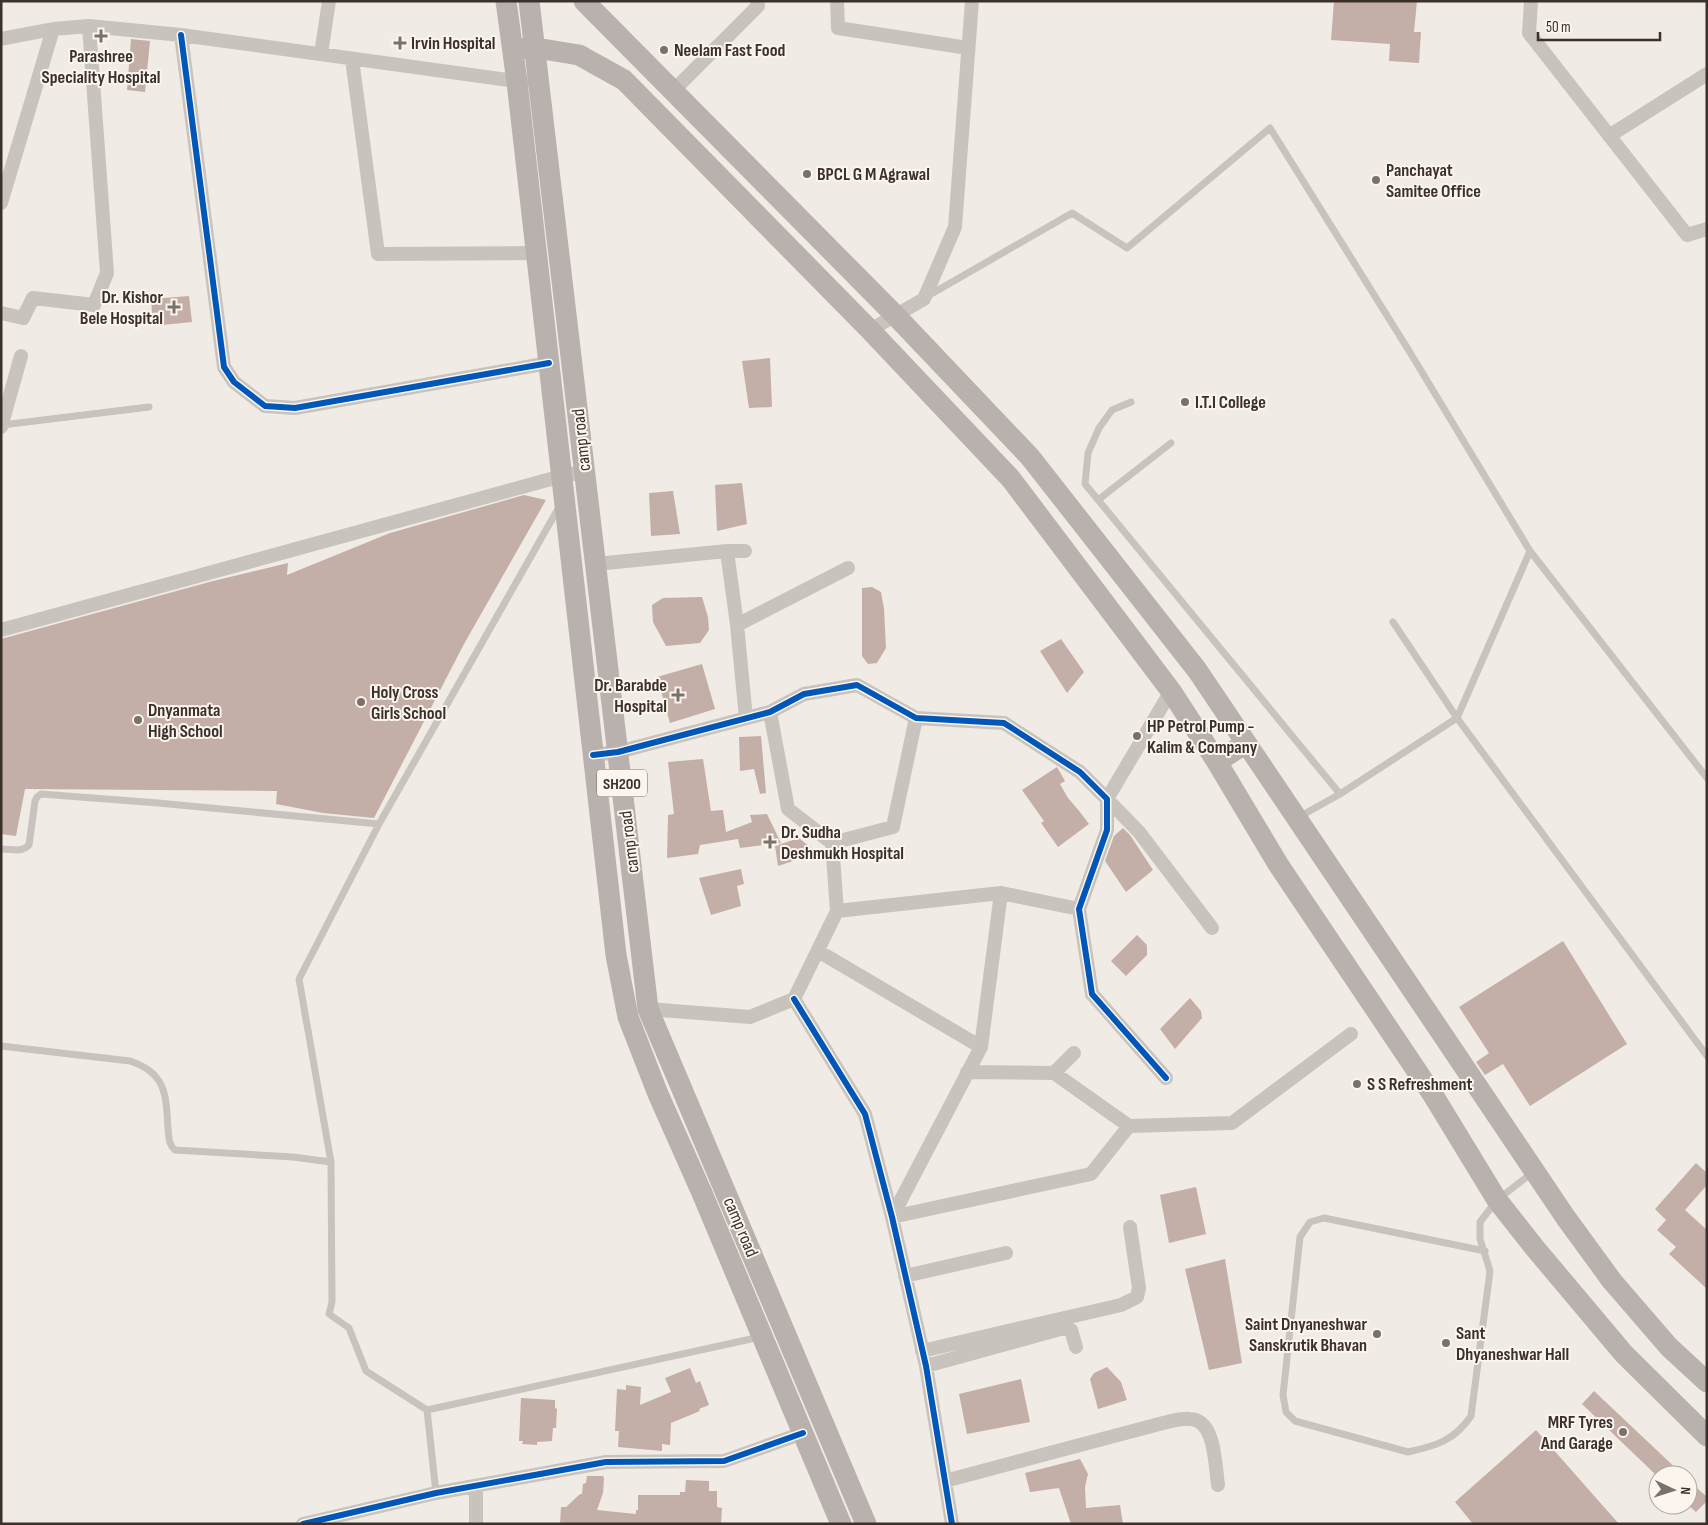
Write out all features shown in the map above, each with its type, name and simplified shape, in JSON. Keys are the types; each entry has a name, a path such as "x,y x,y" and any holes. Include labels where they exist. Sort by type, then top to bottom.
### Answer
{"main road":[{"path":"584,1 895,315 1030,458 1197,670 1534,1172 1612,1281 1669,1347 1707,1382"},
{"path":"507,8 530,7"},
{"name":"camp road","path":"530,7 648,1009 866,1524"},
{"name":"camp road","path":"507,8 527,166 616,955 628,1017 658,1094 702,1193 841,1524"},
{"path":"513,49 536,48 579,55 624,80 870,330 1011,479 1171,691 1217,762 1278,864 1433,1096 1497,1200 1624,1354 1707,1436"},
{"path":"527,166 549,163"},
{"path":"1171,691 1197,670"},
{"path":"1217,762 1246,743"}],"street":[{"path":"321,54 329,1"},
{"path":"673,92 758,6 758,1"},
{"path":"837,1 838,28 968,48"},
{"path":"870,330 924,299 954,227 972,1"},
{"path":"1531,1 1529,33 1687,236 1707,229"},
{"path":"1,313 23,318 33,298 94,305 106,273 89,26"},
{"path":"1,39 53,29 89,26 181,34 517,82 540,82"},
{"path":"1,203 53,29"},
{"path":"181,34 224,367 234,382 265,406 295,408 549,363"},
{"path":"352,59 378,254 536,253"},
{"path":"1609,136 1707,74"},
{"path":"2,426 20,356"},
{"path":"1,630 562,476 584,472"},
{"path":"564,498 587,493"},
{"path":"596,564 727,551 745,551"},
{"path":"727,551 746,718"},
{"path":"737,626 848,568"},
{"path":"593,755 618,752 770,712 804,694 857,685 916,718 1004,723 1080,772 1108,799 1139,832 1212,928"},
{"path":"1166,1078 1092,994 1079,909 1107,830 1108,799 1171,691"},
{"path":"648,1009 750,1017 794,1000 837,911 832,843 788,808 770,712"},
{"path":"832,843 893,827 916,718"},
{"path":"837,911 1001,893 1079,909"},
{"path":"892,1217 981,1047 1001,893"},
{"path":"818,951 981,1047"},
{"path":"794,1000 865,1114 892,1217 926,1366 952,1524"},
{"path":"968,1072 1054,1073 1129,1126 1232,1123 1351,1034"},
{"path":"1054,1073 1074,1053"},
{"path":"892,1217 1091,1174 1129,1126"},
{"path":"922,1350 1130,1302 1137,1297 1139,1288 1130,1227"},
{"path":"905,1276 1006,1253"},
{"path":"762,1336 783,1328"},
{"path":"926,1366 1064,1328 1071,1330 1076,1347"},
{"path":"945,1481 1163,1422 1192,1419 1204,1425 1210,1434 1218,1485"},
{"path":"303,1524 436,1493 606,1462 724,1461 803,1433"},
{"path":"476,1486 476,1524"}],"lane":[{"path":"924,299 1072,214 1127,248 1270,128 1411,354 1530,551 1707,778"},
{"path":"1131,402 1112,410 1098,428 1088,453 1085,484 1340,794"},
{"path":"2,426 149,407"},
{"path":"1098,500 1171,444"},
{"path":"564,498 379,824 299,979 331,1162 332,1302 329,1314 349,1328 366,1371 427,1410 762,1336"},
{"path":"1297,818 1340,794 1457,718 1530,551"},
{"path":"1393,622 1457,718 1707,1056"},
{"path":"1,849 21,850 29,845 35,801 37,796 41,794 379,824"},
{"path":"1,1046 130,1061 144,1066 156,1076 166,1094 169,1142 175,1150 293,1157 331,1162"},
{"path":"1485,1251 1332,1219 1324,1218 1310,1222 1300,1237 1283,1395 1286,1412 1295,1421 1408,1452 1426,1448 1456,1434 1463,1428 1470,1416 1490,1270 1485,1251 1480,1240 1480,1222 1497,1200 1534,1172"},
{"path":"427,1410 436,1493"}],"building":[{"path":"1334,1 1417,1 1414,32 1421,32 1419,63 1389,61 1390,44 1331,40"},
{"path":"131,39 150,41 145,92 127,90"},
{"path":"189,296 192,322 162,325 161,312 152,313 151,299"},
{"path":"770,358 772,407 749,408 742,361"},
{"path":"742,483 747,524 717,531 715,485"},
{"path":"673,491 680,534 651,536 649,493"},
{"path":"524,495 546,500 464,644 374,818 323,813 276,804 277,791 25,789 16,836 1,834 1,639 213,581 288,563 287,575 390,533"},
{"path":"872,587 881,592 886,648 877,663 868,664 862,656 862,588"},
{"path":"702,597 708,617 709,630 700,643 666,646 653,622 652,605 663,598"},
{"path":"1061,639 1084,672 1067,693 1040,651"},
{"path":"702,664 715,709 670,723 657,677"},
{"path":"761,736 766,793 760,794 754,769 740,771 739,737"},
{"path":"703,759 711,811 723,810 726,832 752,822 750,815 767,814 781,843 740,848 738,839 700,845 698,854 667,858 668,815 674,814 668,762"},
{"path":"1057,767 1065,781 1060,784 1068,798 1089,824 1058,847 1041,823 1044,821 1022,790"},
{"path":"1123,828 1130,835 1153,870 1126,892 1105,861 1114,836"},
{"path":"799,838 817,853 778,866 775,846"},
{"path":"741,869 744,884 737,886 741,906 711,915 699,878"},
{"path":"1137,935 1147,945 1147,955 1126,976 1111,961"},
{"path":"1563,941 1627,1044 1530,1106 1503,1064 1485,1075 1476,1062 1489,1053 1459,1007"},
{"path":"1190,998 1201,1011 1202,1018 1175,1049 1160,1029"},
{"path":"1696,1163 1707,1173 1707,1185 1685,1210 1707,1230 1707,1289 1669,1254 1676,1247 1657,1230 1666,1220 1655,1209"},
{"path":"1196,1187 1206,1234 1169,1243 1160,1195"},
{"path":"1225,1259 1242,1363 1209,1370 1185,1269"},
{"path":"1107,1367 1121,1382 1127,1400 1098,1409 1090,1379 1094,1373"},
{"path":"690,1368 696,1383 700,1381 709,1405 699,1409 700,1411 671,1423 670,1445 662,1444 662,1451 618,1447 619,1431 615,1431 617,1389 626,1390 626,1385 641,1387 640,1405 671,1392 665,1378"},
{"path":"1021,1379 1030,1422 967,1434 959,1394"},
{"path":"1594,1391 1672,1465 1648,1465 1648,1467 1582,1404"},
{"path":"521,1398 555,1400 555,1408 557,1409 556,1428 553,1428 552,1441 537,1442 537,1445 522,1444 523,1441 519,1441"},
{"path":"1536,1430 1619,1524 1473,1524 1455,1502"},
{"path":"1080,1459 1088,1474 1085,1487 1086,1508 1120,1505 1123,1524 1071,1524 1059,1488 1030,1492 1025,1473"},
{"path":"587,1476 603,1476 604,1478 603,1493 597,1510 636,1514 636,1510 638,1510 638,1495 680,1495 680,1492 685,1492 686,1480 709,1481 709,1491 717,1491 717,1507 722,1508 721,1524 560,1524 561,1507 566,1507 582,1494 583,1484 586,1483"},
{"path":"1698,1489 1707,1497 1707,1501 1698,1510"}],"cycle path":[{"path":"181,35 224,367 234,382 265,406 295,408 549,363"},
{"path":"593,755 618,752 770,712 804,694 857,685 916,718 1004,723 1080,772 1107,799 1107,830 1079,909 1092,994 1166,1078"},
{"path":"794,999 865,1114 892,1217 926,1366 952,1524"},
{"path":"303,1524 436,1493 606,1462 724,1461 803,1433"}],"place":[{"name":"Parashree Speciality Hospital","path":"101,36"},
{"name":"Irvin Hospital","path":"400,43"},
{"name":"Neelam Fast Food","path":"664,50"},
{"name":"BPCL G M Agrawal","path":"807,174"},
{"name":"Panchayat Samitee Office","path":"1376,180"},
{"name":"Dr. Kishor Bele Hospital","path":"174,307"},
{"name":"I.T.I College","path":"1185,402"},
{"name":"Dr. Barabde Hospital","path":"678,695"},
{"name":"Holy Cross Girls School","path":"361,702"},
{"name":"Dnyanmata High School","path":"138,720"},
{"name":"HP Petrol Pump - Kalim & Company","path":"1137,736"},
{"name":"Dr. Sudha Deshmukh Hospital","path":"770,842"},
{"name":"S S Refreshment","path":"1357,1084"},
{"name":"Saint Dnyaneshwar Sanskrutik Bhavan","path":"1377,1334"},
{"name":"Sant Dhyaneshwar Hall","path":"1446,1343"},
{"name":"MRF Tyres And Garage","path":"1623,1432"}]}
